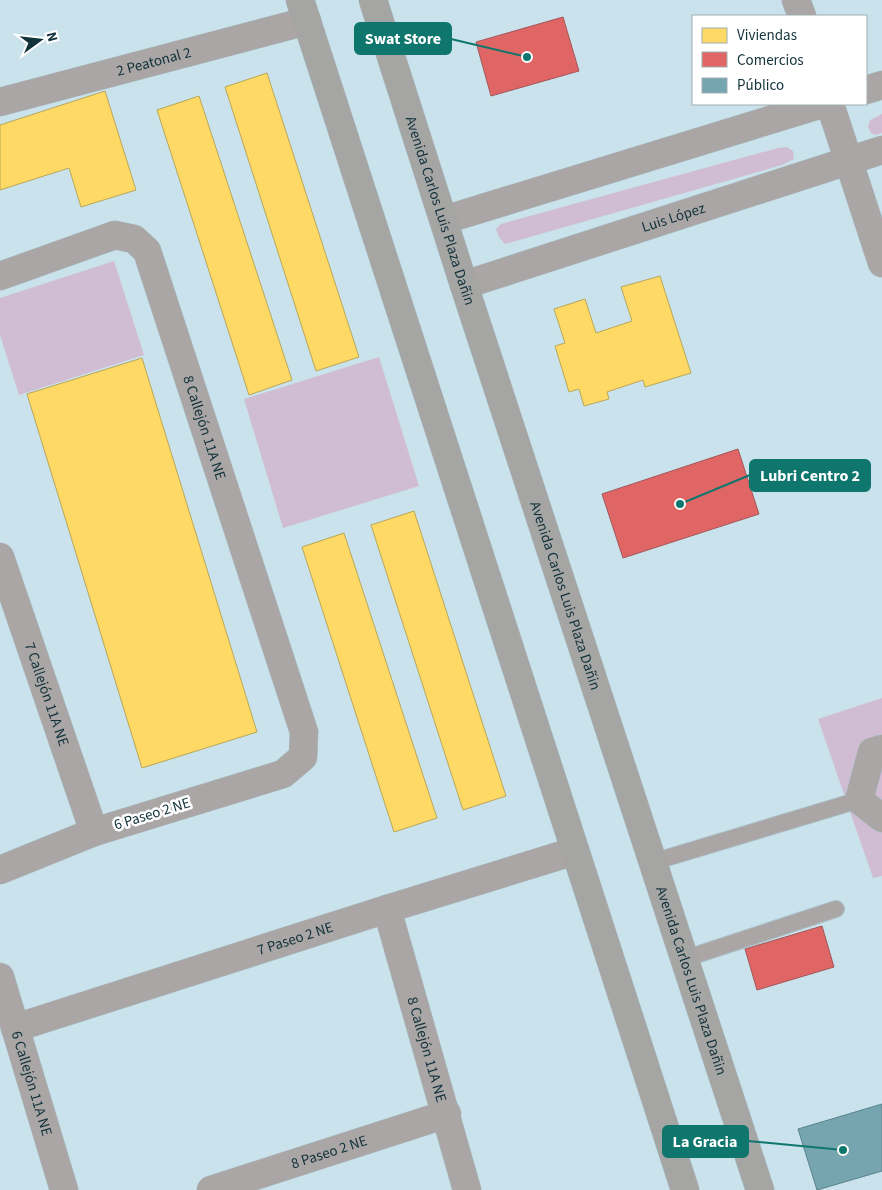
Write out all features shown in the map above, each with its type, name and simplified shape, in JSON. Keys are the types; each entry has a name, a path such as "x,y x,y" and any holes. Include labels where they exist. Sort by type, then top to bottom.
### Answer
{"main road":[{"name":"Avenida Carlos Luis Plaza Dañin","path":"373,0 464,285 760,1190"},
{"path":"303,10 685,1190"}],"street":[{"path":"796,0 802,15"},
{"name":"2 Peatonal 2","path":"0,102 303,10"},
{"path":"867,90 882,85"},
{"path":"444,220 819,105"},
{"path":"830,105 882,263"},
{"name":"Luis López","path":"464,285 882,150"},
{"name":"8 Callejón 11A NE","path":"0,276 115,235 134,238 147,251 304,732 303,757"},
{"name":"7 Callejón 11A NE","path":"0,557 94,832"},
{"path":"882,749 872,752 859,800 882,818"},
{"name":"6 Paseo 2 NE","path":"0,870 94,832 283,774 303,757"},
{"name":"7 Paseo 2 NE","path":"15,1028 575,851"},
{"name":"8 Callejón 11A NE","path":"387,909 447,1114 467,1190"},
{"name":"6 Callejón 11A NE","path":"0,977 64,1190"},
{"name":"8 Paseo 2 NE","path":"210,1190 447,1114"}],"lane":[{"path":"653,862 859,800"},
{"path":"684,959 836,909"}],"shaded area":[{"path":"882,114 882,133 876,135 871,133 868,127 870,120"},
{"path":"787,147 793,151 794,159 782,165 505,244 499,237 496,229 501,224"},
{"path":"114,261 144,355 19,395 0,335 0,298"},
{"path":"379,357 419,486 283,528 244,399"},
{"path":"882,698 882,876 873,878 818,719"}],"building: Viviendas":[{"path":"267,73 359,357 316,371 225,87"},
{"path":"105,91 136,190 81,207 69,168 0,190 0,125"},
{"path":"199,96 292,380 249,395 157,110"},
{"path":"660,276 691,373 645,387 643,380 607,392 609,399 584,406 579,389 569,392 555,346 565,343 554,309 585,299 596,333 632,321 621,287"},
{"path":"142,358 257,732 142,768 27,394"},
{"path":"414,511 506,796 463,810 371,525"},
{"path":"344,533 437,818 394,832 302,547"}],"building: Comercios":[{"path":"563,17 579,71 491,96 476,42"},
{"path":"738,449 759,514 623,558 602,494"},
{"path":"822,926 834,967 757,990 745,949"}],"building: Público":[{"path":"882,1104 882,1171 817,1190 798,1129"}],"place":[{"name":"Swat Store","path":"527,57"},
{"name":"Lubri Centro 2","path":"680,504"},
{"name":"La Gracia","path":"843,1150"}]}
